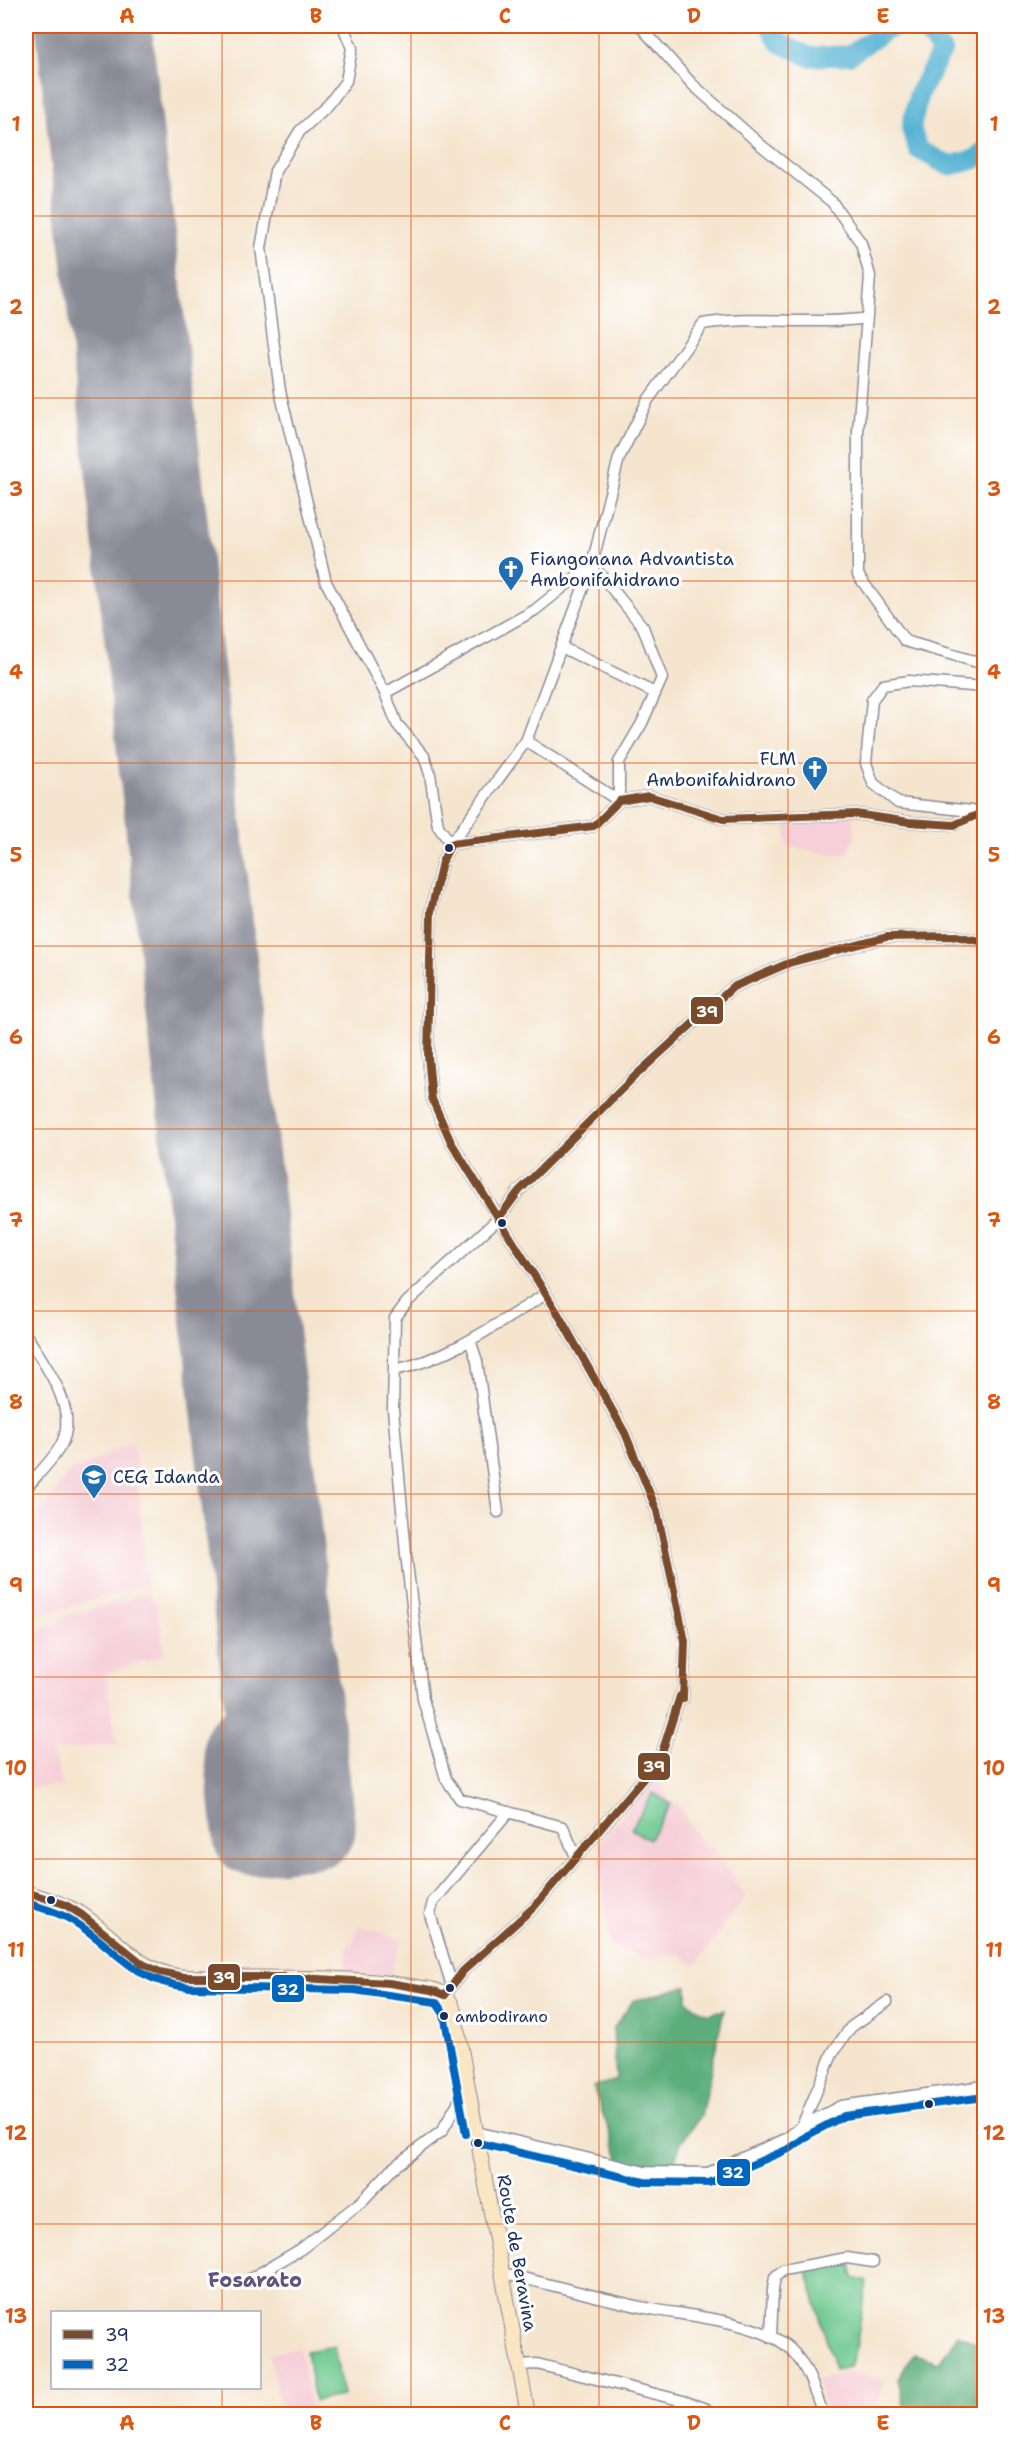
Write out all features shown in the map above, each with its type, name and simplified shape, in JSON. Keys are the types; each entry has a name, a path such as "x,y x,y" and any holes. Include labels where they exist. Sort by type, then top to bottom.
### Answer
{"street":[{"path":"343,26 352,48 346,81 329,104 300,131 275,171 261,248 280,391 326,582 385,693 397,724 424,756 430,774 438,826 451,844"},
{"path":"640,26 692,84 762,146 832,202 861,243 870,276 858,432 858,574 905,641 984,663"},
{"path":"448,1990 463,1971 534,1907 660,1759 680,1696 683,1699 685,1641 657,1510 625,1433 546,1294 451,1142 432,1099 428,1056 431,911 442,862 451,844 526,741 592,564 619,458 648,400 704,324 743,320 839,322 867,318"},
{"path":"385,693 535,610 592,564"},
{"path":"592,564 643,627 662,678 642,723 619,762 619,801"},
{"path":"561,647 656,693"},
{"path":"983,812 898,803 873,783 866,763 872,700 883,685 909,681 984,687"},
{"path":"526,741 619,801"},
{"path":"451,844 594,826 619,801 649,796 723,819 856,814 909,822 954,825 983,812"},
{"path":"576,1857 563,1827 460,1799 446,1779 423,1699 406,1554 394,1420 394,1318 407,1302 498,1219 519,1191 635,1076 733,987 789,963 887,937 956,936 984,942"},
{"path":"394,1370 415,1366 470,1340 546,1294"},
{"path":"26,1335 51,1372 63,1402 67,1426 62,1445 26,1488"},
{"path":"470,1340 477,1361 498,1512"},
{"path":"448,1990 430,1914 433,1902 509,1812"},
{"path":"26,1892 73,1910 143,1964 167,1974 184,1977 284,1977 389,1983 432,1990 448,1990"},
{"name":"Route de Beravina","path":"448,1990 468,2085 528,2415"},
{"path":"802,2126 833,2052 851,2027 887,2002"},
{"path":"250,2278 301,2249 362,2201 393,2168 442,2131 468,2085"},
{"path":"476,2132 645,2172 708,2173 786,2139 802,2126 841,2106 984,2086"},
{"path":"771,2337 775,2277 783,2270 848,2258 873,2262"},
{"path":"502,2273 645,2308 713,2319 771,2337 797,2357 811,2380 823,2415"},
{"path":"519,2365 537,2364 683,2401 706,2409 707,2415"}],"shaded area":[{"path":"852,815 855,837 848,854 824,854 787,845 786,818"},
{"name":"CEG Idanda","path":"134,1441 147,1584 26,1619 26,1531 72,1469 79,1468"},
{"path":"147,1594 156,1602 165,1654 106,1674 117,1743 52,1752 63,1786 26,1788 26,1640 65,1616"},
{"path":"655,1777 670,1801 678,1806 706,1850 713,1847 745,1896 695,1966 681,1955 662,1955 654,1959 640,1957 609,1945 600,1864 601,1850 596,1846"},
{"path":"359,1925 403,1940 392,1966 391,1976 345,1972 348,1944 353,1943"},
{"path":"300,2348 312,2414 282,2414 269,2354"},
{"path":"847,2372 884,2380 876,2414 828,2414 817,2381"}],"green space":[{"path":"653,1793 671,1804 649,1840 631,1829"},
{"path":"687,1986 687,2002 708,2014 724,2010 701,2116 681,2142 671,2172 622,2166 593,2087 616,2080 613,2029 633,2001"},
{"path":"843,2261 851,2264 854,2278 867,2282 856,2347 850,2367 835,2370 806,2269"},
{"path":"958,2334 984,2348 984,2414 906,2414 898,2379 914,2354 939,2362"},
{"path":"334,2346 343,2396 315,2401 306,2351"}],"waterway":[{"path":"770,26 780,43 810,57 849,55 885,31 897,26"},
{"path":"915,26 926,31 942,51 919,93 911,128 918,149 949,166 976,159 984,152"}],"runway":[{"path":"73,26 264,1726 241,1746 251,1838 318,1830 114,26"}],"transit line":[{"name":"39","path":"445,1995 463,1971 534,1907 660,1759 680,1696 683,1699 685,1641 657,1511 625,1433 557,1312 451,1142 432,1099 428,1056 431,911 442,862 451,844 594,826 619,801 649,796 723,819 856,814 909,822 954,825 984,812"},
{"name":"39","path":"498,1219 519,1191 635,1076 733,987 789,963 887,937 956,936 984,942"},
{"name":"39","path":"26,1892 64,1904 82,1915 143,1964 160,1972 184,1977 284,1977 389,1983 432,1990 445,1995"},
{"name":"32","path":"26,1903 68,1918 138,1971 168,1984 188,1987 354,1990 436,2002 444,2014 466,2134"},
{"name":"32","path":"474,2142 644,2182 709,2183 791,2148 808,2135 844,2116 984,2097"}],"place":[{"name":"Fiangonana Advantista Ambonifahidrano","path":"511,592"},
{"name":"FLM Ambonifahidrano","path":"815,792"},
{"name":"CEG Idanda","path":"94,1500"},
{"name":"ambodirano","path":"444,2016"}],"district":[{"name":"Fosarato","path":"255,2280"}]}
